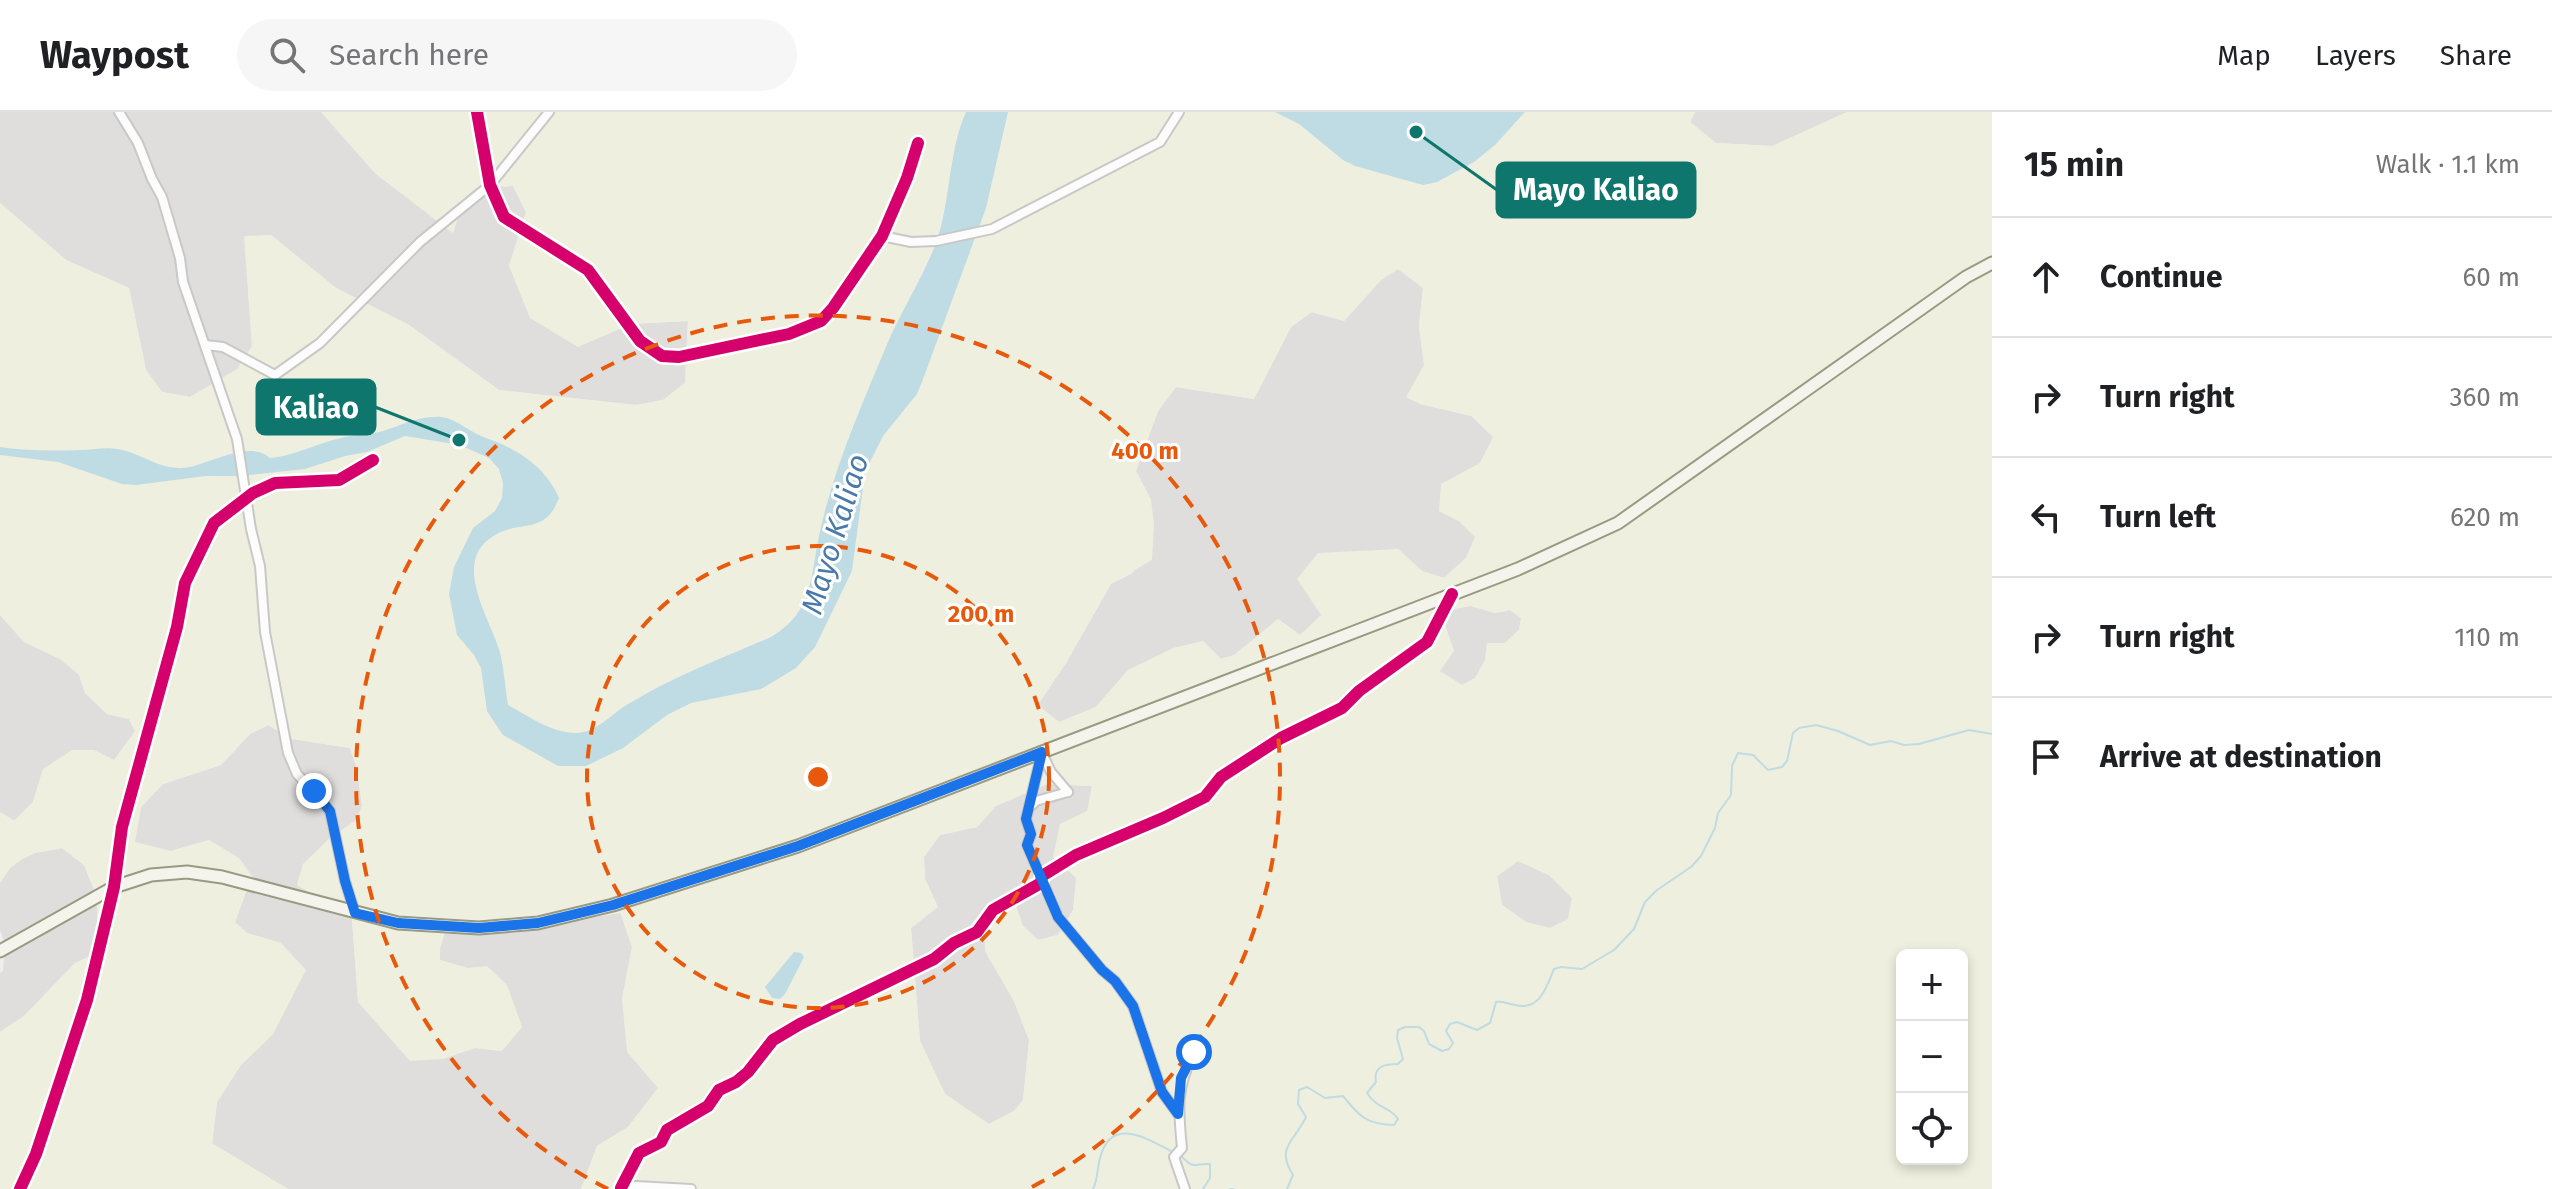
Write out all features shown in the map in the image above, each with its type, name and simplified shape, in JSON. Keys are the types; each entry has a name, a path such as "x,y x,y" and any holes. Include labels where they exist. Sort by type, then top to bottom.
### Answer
{"main road":[{"path":"0,951 114,887 151,875 187,872 222,877 398,923 479,928 538,923 613,905 798,846 1518,569 1618,523 1966,277 1992,263"}],"street":[{"path":"119,112 138,143 162,197 180,258 183,282 237,439 245,499 260,566 265,632 288,753 297,774 330,811 355,913"},
{"path":"477,112 490,185 504,217 588,270 640,341 662,356 679,357 789,334 821,321 882,236 918,143"},
{"path":"205,345 223,347 275,375 320,343 420,242 490,185 549,112"},
{"path":"882,236 911,242 936,241 992,229 1160,142 1179,112"},
{"path":"20,1189 36,1154 87,1000 114,887 122,827 177,627 185,583 214,523 245,499 275,483 339,480 373,460"},
{"path":"1042,876 1076,855 1205,797 1221,777 1281,738 1342,708 1359,691 1427,642 1452,594"},
{"path":"1028,808 1036,801 1068,792 1051,772 1042,752"},
{"path":"1042,752 1026,819 1031,834 1027,845 1058,917 1133,1006 1162,1092 1178,1114"},
{"path":"620,1188 639,1153 661,1142 667,1130 708,1106 719,1090 748,1072 773,1040 934,959 954,943 977,932 993,910 1041,883 1042,876"},
{"path":"1185,1189 1174,1157 1182,1148 1178,1114 1181,1078 1194,1052"},
{"path":"620,1188 666,1186 691,1189"}],"shaded area":[{"path":"0,112 321,112 376,174 453,233 461,205 484,188 513,186 526,212 509,266 631,324 688,321 685,383 663,400 636,405 499,390 409,325 336,288 271,235 245,237 252,347 237,370 190,397 162,392 146,370 129,288 66,260 0,203"},
{"path":"1695,112 1847,112 1773,146 1716,143 1690,122"},
{"path":"1398,269 1423,288 1419,326 1424,365 1420,404 1472,416 1494,437 1480,463 1439,511 1459,521 1475,537 1466,558 1444,578 1422,571 1398,549 1300,635 1278,619 1235,655 1221,659 1203,641 1128,670 1096,707 1059,722 1037,705 1066,663 1111,584 1133,573 1151,500 1136,471 1158,411 1176,387 1254,399 1291,327 1311,312 1344,321 1381,280"},
{"path":"1471,606 1495,613 1510,610 1521,618 1519,630 1505,643 1487,644 1485,660 1475,678 1462,685 1439,671 1454,651 1445,625 1452,609"},
{"path":"0,615 24,642 60,659 79,675 85,693 107,714 129,719 135,731 114,761 94,750 43,769 33,802 14,821 0,812"},
{"path":"268,725 292,739 350,748 357,769 362,806 357,820 329,839 303,864 352,919 358,1002 376,1020 442,1059 475,1048 502,1051 467,968 440,960 445,932 528,927 620,912 632,947 622,999 658,1088 628,1127 597,1146 581,1189 288,1189 212,1144 217,1102 241,1065 273,1034 281,943 247,933 235,922 252,876 209,840 171,851 134,843 141,807 163,784 221,765 250,734"},
{"path":"1047,784 1092,786 1073,910 1058,935 1038,940 1023,926 985,951 1014,1001 1029,1040 1023,1100 1014,1111 989,1124 945,1094 920,1041 911,928 938,907 925,879 924,857 940,835 977,827 996,806"},
{"path":"62,848 84,865 95,892 97,945 91,956 75,963 24,1016 0,1032 0,973 3,971 5,944 0,930 0,883 10,868 22,859"},
{"path":"1518,861 1549,875 1572,898 1568,920 1550,928 1526,922 1502,905 1497,876"}],"green space":[{"path":"321,112 966,112 936,241 857,414 818,538 812,581 802,608 783,630 663,683 592,730 577,733 562,731 508,705 499,649 477,593 475,565 485,541 512,527 542,523 499,442 474,434 457,423 414,419 380,432 341,438 284,456 270,458 265,453 230,452 203,464 182,468 157,465 118,449 31,452 0,447 0,203 66,260 129,288 146,370 162,392 190,397 237,369 252,346 244,236 271,235 336,288 409,325 499,390 636,405 663,400 685,383 688,321 631,324 578,347 530,318 509,266 526,212 513,186 484,188 462,205 453,233 376,174"},
{"path":"1008,112 1275,112 1299,124 1355,166 1423,185 1495,145 1525,112 1695,112 1690,122 1716,143 1772,146 1847,112 1992,112 1992,1189 581,1189 597,1146 628,1127 658,1088 627,1052 622,999 632,947 621,913 528,927 445,932 440,960 467,968 487,966 507,985 522,1027 502,1051 475,1048 442,1059 410,1061 358,1002 352,919 297,885 303,864 329,839 356,820 362,806 357,769 350,748 292,739 268,725 250,734 221,765 163,784 141,807 135,842 171,851 209,840 239,858 252,876 235,922 247,933 281,943 306,970 273,1034 241,1065 217,1102 212,1143 288,1189 0,1189 0,1032 24,1016 75,963 91,956 97,945 97,906 84,865 62,848 22,859 10,868 0,883 0,812 15,821 33,802 43,769 72,750 94,750 114,760 135,731 129,719 107,714 85,693 79,674 60,659 24,642 0,615 0,455 58,462 122,484 305,469 367,452 404,436 460,445 489,458 499,469 503,483 502,498 495,511 473,528 454,567 457,635 481,668 487,711 623,748 667,715 691,703 761,689 852,571 865,472 883,436 917,394 986,208","holes":["1398,269 1423,288 1419,326 1424,365 1406,397 1420,404 1471,416 1493,437 1480,463 1441,484 1439,511 1459,521 1475,537 1466,558 1444,578 1422,571 1398,549 1318,553 1297,579 1321,615 1300,635 1278,619 1234,655 1221,659 1203,641 1173,648 1128,670 1096,707 1059,722 1038,705 1111,584 1152,560 1154,524 1151,500 1136,471 1158,411 1176,387 1254,399 1291,327 1312,312 1344,321 1381,280","1471,606 1495,613 1510,610 1521,618 1519,630 1505,643 1487,643 1485,660 1475,678 1462,685 1440,671 1454,651 1445,625 1453,609","1047,784 1092,786 1087,811 1060,824 1053,857 1076,878 1073,910 1058,935 1038,940 1023,926 1016,905 995,912 984,925 985,951 1014,1001 1029,1040 1023,1100 1014,1111 989,1124 945,1094 920,1041 911,928 938,907 925,879 924,857 940,835 977,827 996,806","1518,861 1549,875 1572,898 1568,919 1550,928 1526,922 1502,905 1497,876"]}],"water":[{"path":"966,112 1008,112 986,208 917,394 883,436 865,472 852,571 815,647 796,668 761,689 691,703 667,715 623,748 586,766 558,766 503,735 487,711 481,668 457,635 449,594 454,567 473,528 495,511 502,498 503,483 499,469 489,458 460,445 405,436 367,452 305,469 136,485 122,484 58,462 0,455 0,447 50,451 113,448 165,466 182,468 239,452 279,457 332,440 378,432 426,418 453,420 529,460 546,477 559,498 553,510 538,523 510,529 489,539 479,550 475,563 474,578 501,656 508,705 558,730 576,733 591,730 664,684 771,637 796,616 808,591 826,506 850,435 888,342 936,243 956,143"},
{"path":"1275,112 1525,112 1495,145 1474,162 1437,182 1423,185 1355,166 1299,124"},
{"path":"794,952 804,957 785,994 780,999 772,998 765,987"}],"waterway":[{"path":"1287,1189 1293,1175 1286,1151 1306,1117 1298,1104 1299,1090 1307,1087 1325,1098 1343,1096 1364,1118 1394,1125 1398,1119 1395,1115 1367,1093 1376,1082 1378,1069 1398,1064 1403,1059 1398,1030 1419,1027 1429,1044 1442,1051 1449,1049 1453,1043 1446,1031 1450,1024 1457,1022 1477,1030 1490,1023 1496,1002 1531,1005 1541,996 1554,969 1582,969 1614,950 1634,929 1645,902 1701,856 1715,828 1718,813 1731,795 1732,766 1738,753 1753,755 1768,770 1782,767 1787,761 1793,733 1799,728 1816,725 1870,745 1891,741 1904,745 1919,744 1969,730 1992,734"},
{"path":"1093,1189 1100,1158 1112,1137 1131,1134 1173,1152"},
{"path":"1179,1154 1194,1165 1210,1164 1210,1178 1203,1189"}],"cycle path":[{"path":"477,112 490,185 504,217 588,270 640,341 662,356 679,357 789,334 821,321 882,236 918,143"},
{"path":"20,1189 36,1154 87,1000 114,887 122,827 177,627 185,583 214,523 253,493 275,483 339,480 373,460"},
{"path":"621,1188 639,1153 661,1142 667,1130 708,1106 719,1090 748,1072 773,1040 934,959 954,943 977,932 993,910 1041,883 1042,876 1076,855 1205,797 1221,777 1281,738 1342,708 1359,691 1427,642 1452,594"}],"place":[{"name":"Mayo Kaliao","path":"1416,132"},
{"name":"Kaliao","path":"459,440"}],"route":[{"path":"314,791 330,811 355,913 398,923 479,928 538,923 613,905 798,846 1042,752 1026,819 1031,834 1027,845 1063,925 1115,981 1133,1006 1162,1092 1178,1114 1181,1078 1194,1052"}]}
